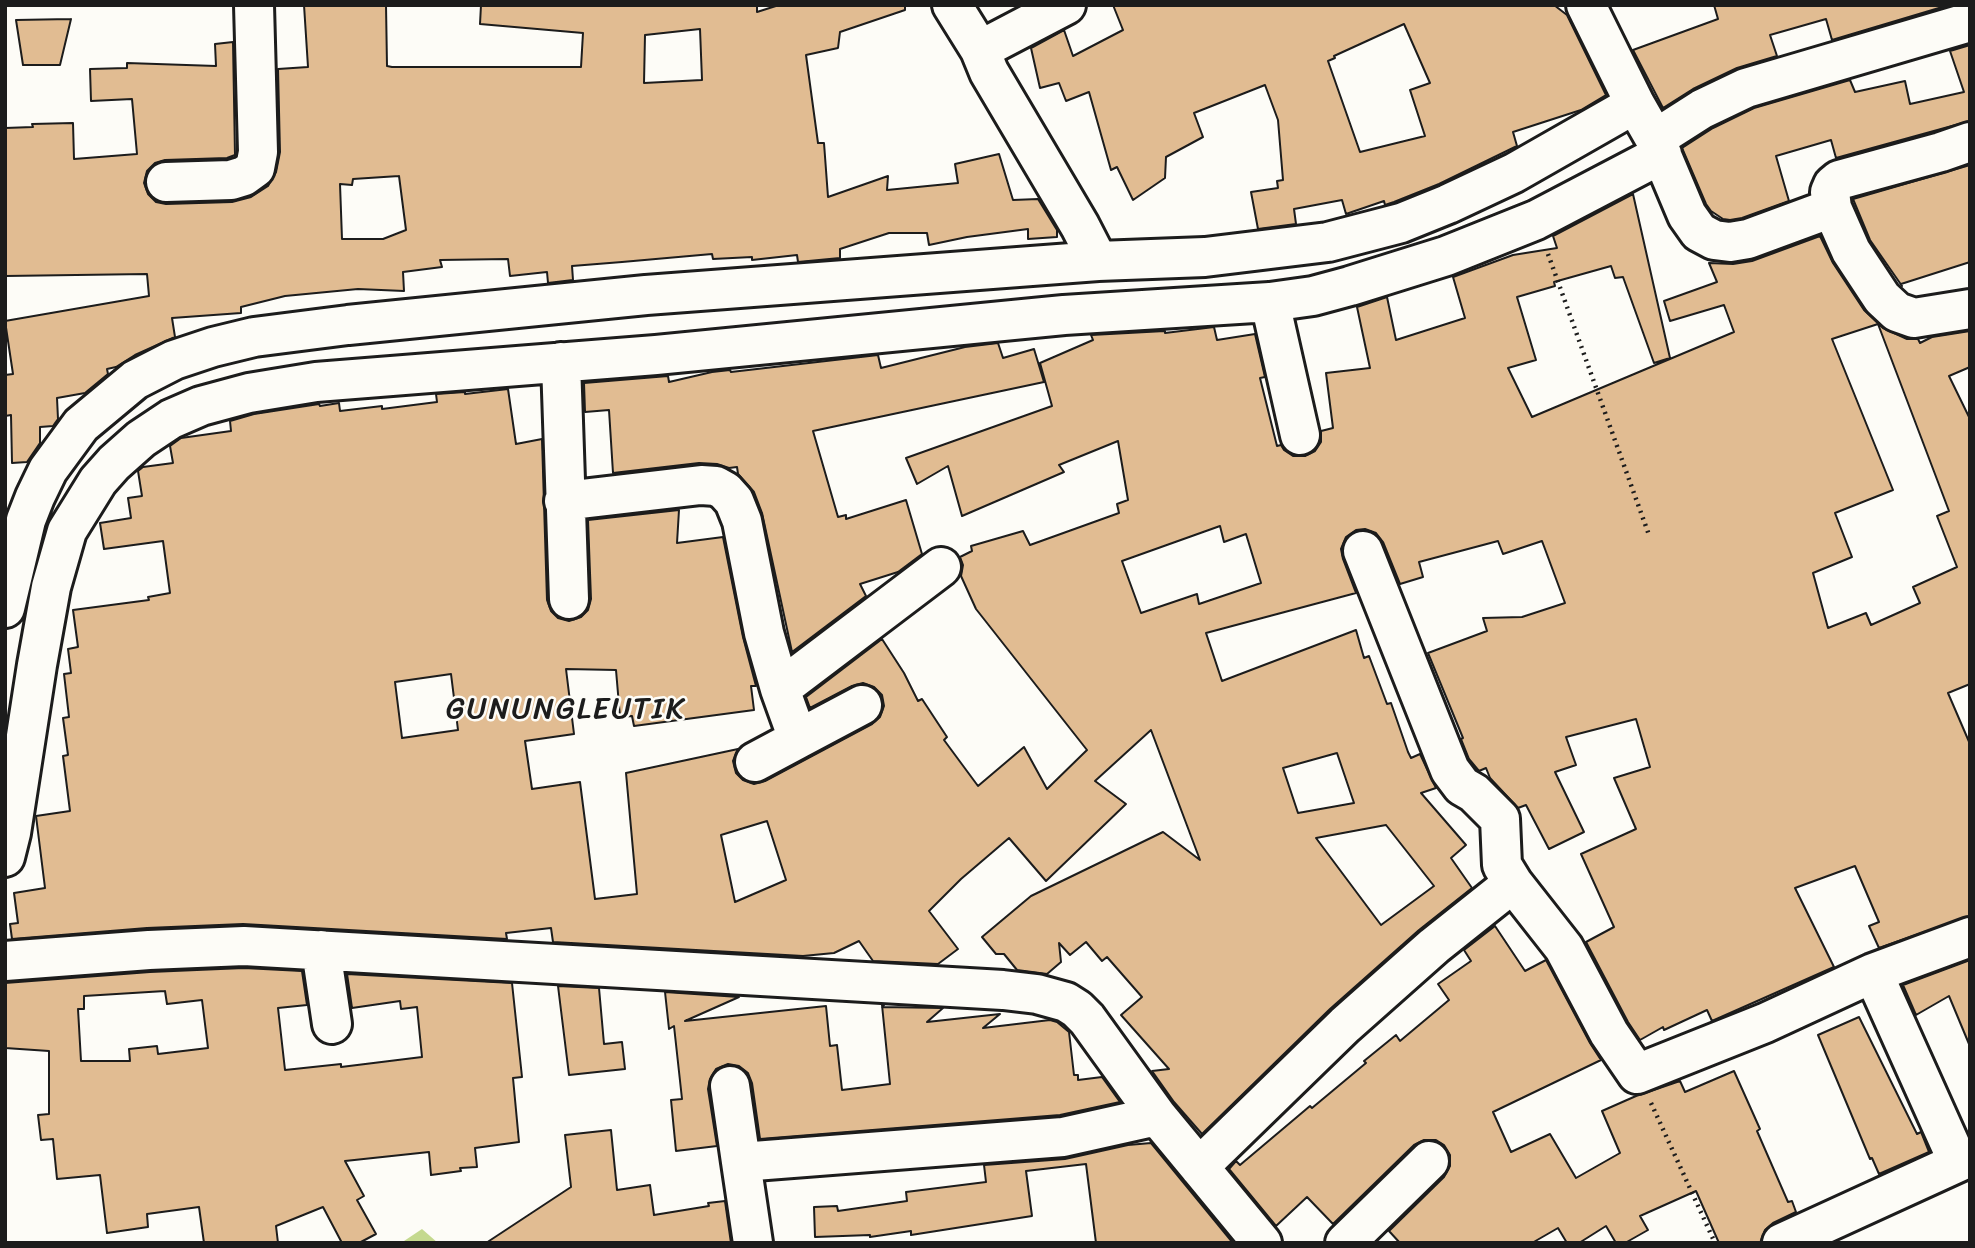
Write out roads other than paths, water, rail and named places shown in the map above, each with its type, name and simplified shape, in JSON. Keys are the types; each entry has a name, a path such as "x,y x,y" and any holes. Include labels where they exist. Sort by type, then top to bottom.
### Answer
{"street":[{"path":"166,182 231,180 249,174 257,164 254,5"},
{"path":"952,5 1098,261"},
{"path":"980,50 1066,5"},
{"path":"1586,5 1648,128 1687,215 1699,232 1714,240 1730,242 1748,239 1832,208"},
{"path":"5,608 38,523 48,470 81,425 135,380 174,360 213,347 254,337 646,295 1098,261 1205,257 1328,242 1401,223 1514,173 1702,109 1746,88 1970,22"},
{"path":"38,523 98,481 141,439 171,419 201,406 249,393 316,382 1064,315 1270,302 1350,286 1446,256 1536,220 1648,128"},
{"path":"1970,142 1845,177 1831,188 1832,208 1851,251 1882,298 1897,312 1914,318 1970,309"},
{"path":"1270,302 1300,435"},
{"path":"561,362 569,599"},
{"path":"564,501 701,485 716,486 725,491 734,501 742,521 764,633 798,739"},
{"path":"5,858 51,587 38,523"},
{"path":"1363,551 1450,770 1462,786 1474,793 1500,819 1502,866 1564,948 1609,1033 1637,1074 1765,1023 1873,974 1970,937"},
{"path":"780,689 941,567"},
{"path":"755,762 862,705"},
{"path":"1199,1167 1345,1025 1434,946 1513,883"},
{"path":"5,961 244,946 975,988 1037,994 1066,1002 1087,1019 1157,1116 1262,1243"},
{"path":"321,950 332,1024"},
{"path":"1782,1243 1964,1160 1873,974"},
{"path":"730,1086 753,1243"},
{"path":"741,1162 1063,1137 1157,1116"},
{"path":"1345,1243 1429,1161"}],"district":[{"name":"GUNUNGLEUTIK","path":"566,710"}]}
